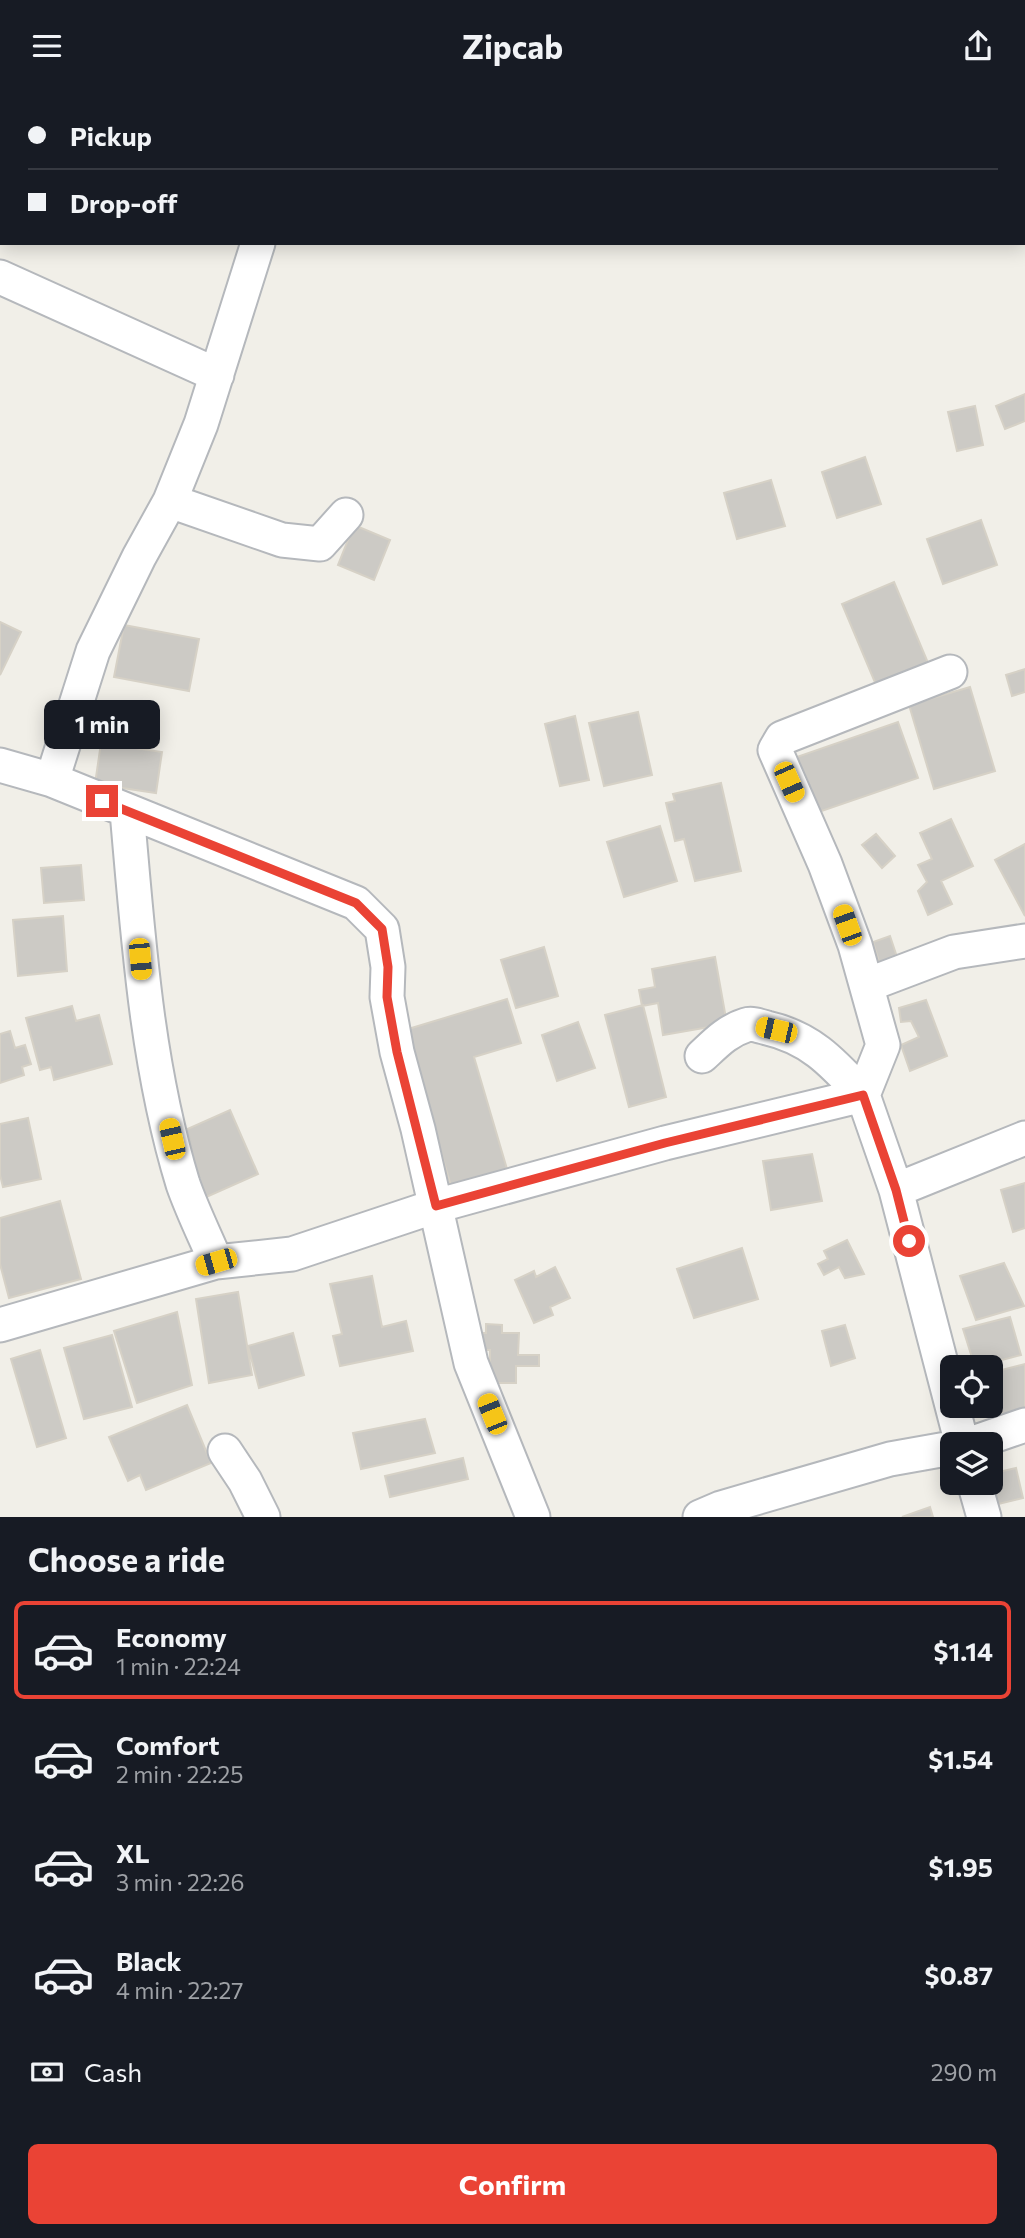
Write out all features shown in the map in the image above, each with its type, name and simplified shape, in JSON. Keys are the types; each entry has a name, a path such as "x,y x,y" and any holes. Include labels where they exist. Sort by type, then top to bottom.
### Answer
{"street":[{"path":"52,780 93,651 170,501 201,424 257,245"},
{"path":"0,277 217,375"},
{"path":"170,501 282,540 320,544 346,515"},
{"path":"863,1095 883,1045 867,985 825,864 775,750 782,738 950,672"},
{"path":"0,765 52,780 356,903 382,929 388,967 389,1010 471,1363 533,1517"},
{"path":"127,811 142,984 161,1094 184,1184 216,1262"},
{"path":"867,985 954,952 1025,941"},
{"path":"702,1056 725,1034 749,1024 776,1030 807,1043 831,1061 863,1095 896,1190 958,1432"},
{"path":"0,1325 216,1262 292,1254 436,1206 665,1143 863,1095"},
{"path":"896,1190 1025,1138"},
{"path":"1003,1433 1025,1425"},
{"path":"699,1517 721,1508 890,1459 940,1450"},
{"path":"225,1451 245,1481 262,1517"},
{"path":"978,1495 984,1517"}],"building":[{"path":"1025,394 1025,421 1005,429 996,406"},
{"path":"975,406 983,445 957,451 948,412"},
{"path":"865,457 881,504 837,518 822,472"},
{"path":"771,480 785,526 737,539 724,493"},
{"path":"981,520 997,565 943,584 927,539"},
{"path":"354,525 390,540 374,580 338,565"},
{"path":"894,582 931,670 879,692 842,604"},
{"path":"0,622 21,632 0,675"},
{"path":"124,625 199,639 189,691 114,677"},
{"path":"1025,669 1025,692 1012,696 1006,675"},
{"path":"970,687 995,771 934,789 909,705"},
{"path":"638,712 652,775 604,786 589,723"},
{"path":"575,716 589,780 560,786 545,724"},
{"path":"898,722 918,778 807,816 788,760"},
{"path":"101,743 162,752 156,793 95,784"},
{"path":"721,783 741,871 695,881 684,839 675,841 666,803 675,801 673,794"},
{"path":"951,819 973,866 941,881 952,904 928,915 918,891 927,882 918,865 932,859 920,833"},
{"path":"660,826 677,881 624,897 607,842"},
{"path":"876,834 895,856 882,868 862,845"},
{"path":"1025,844 1025,916 995,860"},
{"path":"81,865 84,900 44,903 41,868"},
{"path":"63,916 67,971 18,976 13,920"},
{"path":"890,936 898,960 880,965 873,942"},
{"path":"544,947 558,996 516,1008 501,960"},
{"path":"715,957 727,1024 663,1035 658,1003 642,1006 639,990 655,987 652,969"},
{"path":"507,999 521,1043 474,1057 507,1169 451,1186 405,1030"},
{"path":"926,1000 947,1056 910,1071 901,1045 919,1037 911,1021 901,1022 899,1008"},
{"path":"643,1005 666,1097 629,1107 605,1015"},
{"path":"72,1006 76,1021 99,1015 112,1064 54,1080 51,1067 40,1070 26,1018"},
{"path":"578,1022 595,1068 557,1081 542,1035"},
{"path":"10,1031 15,1048 25,1045 31,1064 22,1067 24,1075 0,1083 0,1034"},
{"path":"230,1110 258,1174 202,1199 174,1135"},
{"path":"28,1118 41,1179 3,1187 0,1175 0,1124"},
{"path":"812,1154 822,1201 771,1210 763,1161"},
{"path":"1025,1183 1025,1228 1013,1232 1001,1190"},
{"path":"60,1201 81,1279 9,1298 0,1264 0,1218"},
{"path":"847,1240 864,1274 845,1278 839,1267 824,1275 818,1264 828,1259 824,1251"},
{"path":"742,1248 758,1299 694,1318 677,1269"},
{"path":"1004,1263 1024,1306 976,1320 960,1276"},
{"path":"555,1267 570,1298 550,1307 553,1315 534,1323 515,1280 534,1271 536,1277"},
{"path":"372,1276 382,1327 406,1321 413,1351 340,1366 333,1336 342,1334 330,1284"},
{"path":"238,1292 252,1375 209,1383 196,1299"},
{"path":"177,1312 192,1385 137,1403 114,1331"},
{"path":"1010,1317 1021,1355 1003,1360 1003,1355 971,1355 963,1329"},
{"path":"486,1324 502,1325 502,1333 519,1333 518,1355 539,1355 539,1366 516,1366 516,1383 490,1383 490,1350 470,1350 470,1333 486,1333"},
{"path":"845,1325 855,1358 831,1366 822,1331"},
{"path":"293,1333 304,1375 259,1388 248,1346"},
{"path":"112,1335 132,1407 84,1419 64,1348"},
{"path":"40,1350 66,1438 37,1447 11,1359"},
{"path":"1025,1364 1025,1411 1003,1417 1003,1370"},
{"path":"187,1405 211,1463 146,1490 140,1475 128,1481 109,1437"},
{"path":"425,1419 435,1453 361,1469 353,1433"},
{"path":"463,1458 468,1479 390,1497 385,1476"},
{"path":"1016,1468 1023,1498 990,1506 990,1495 1003,1495 1003,1471"},
{"path":"930,1507 933,1517 902,1517"}],"route":[{"path":"102,801 356,903 382,929 388,967 387,997 397,1052 436,1206 665,1143 863,1095 896,1190 909,1241"}]}
